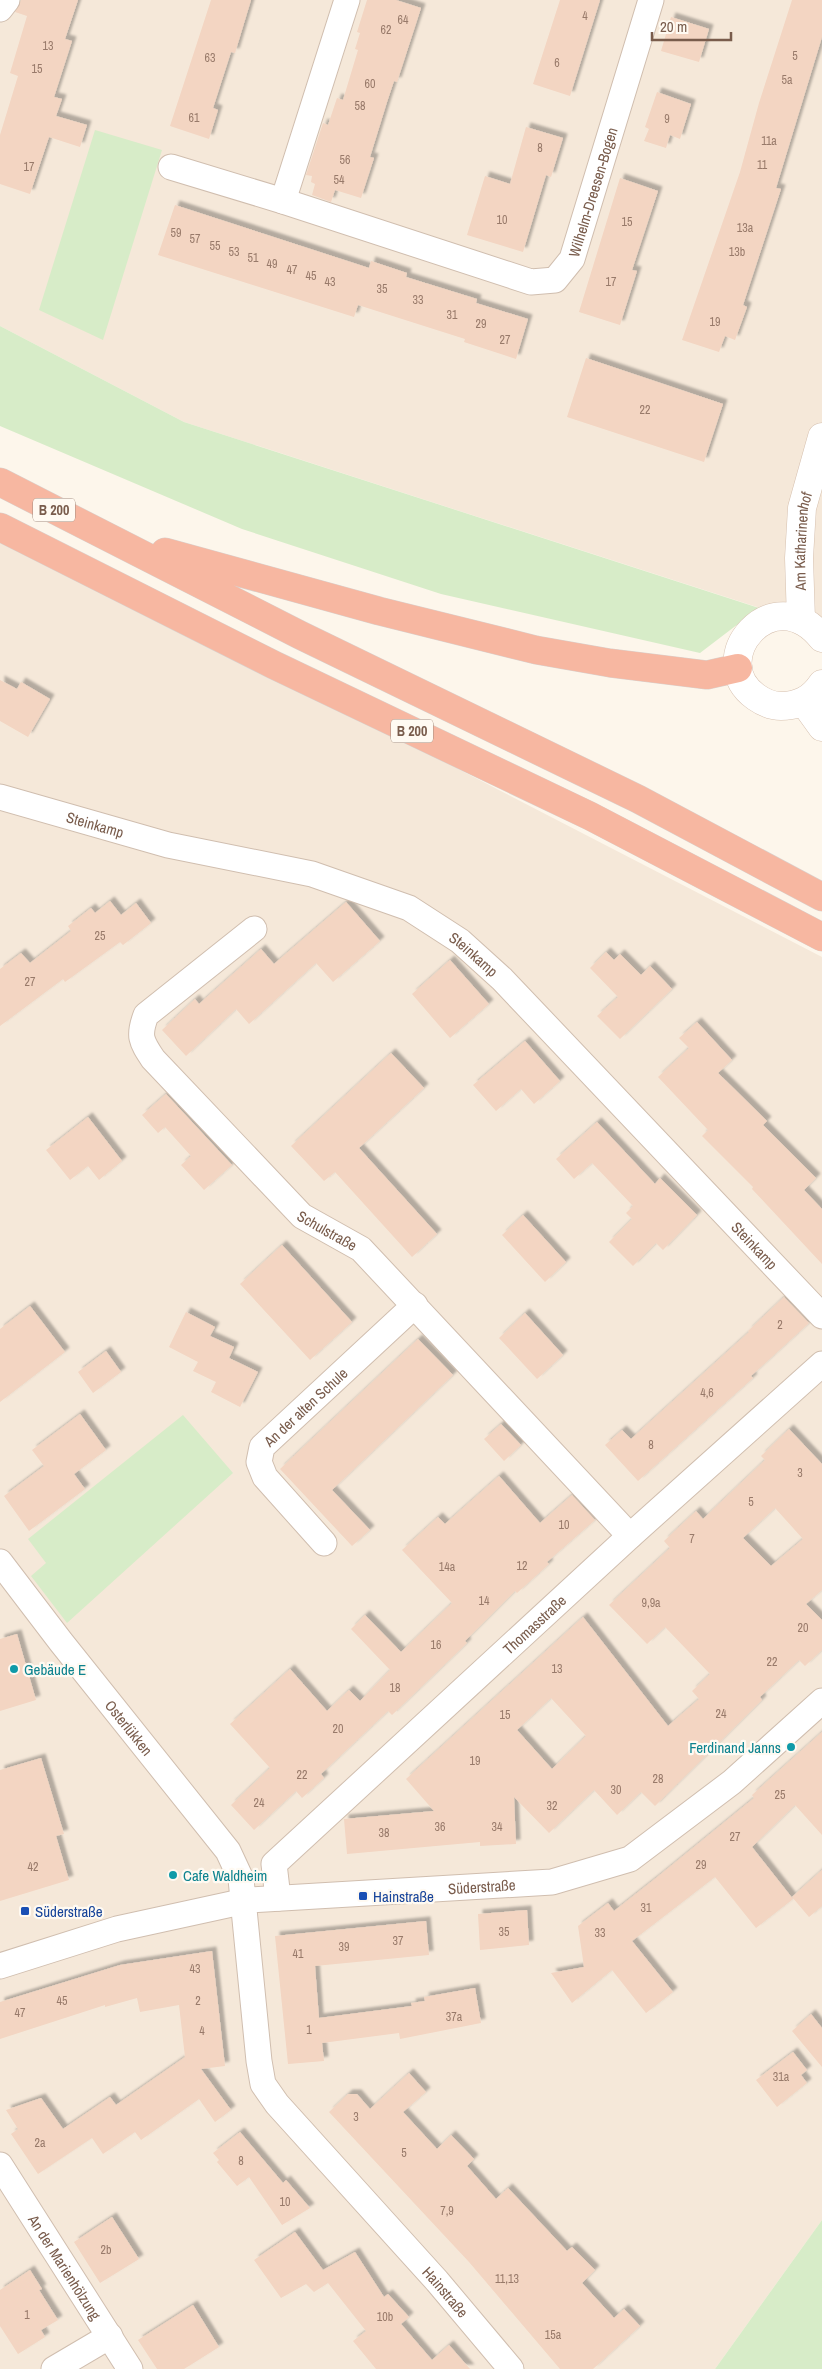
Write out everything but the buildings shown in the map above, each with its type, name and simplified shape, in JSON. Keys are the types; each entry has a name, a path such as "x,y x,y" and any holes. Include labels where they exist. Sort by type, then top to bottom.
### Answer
{"highway":[{"name":"B 200","path":"0,482 300,635 638,799 822,897"},
{"name":"B 200","path":"0,527 274,665 590,816 822,937"},
{"path":"108,537 379,611 536,650 610,663 707,675 738,668"}],"main road":[{"name":"Am Katharinenhof","path":"801,620 799,558 802,508 822,437"},
{"path":"822,638 813,627 801,620 788,616 774,617 761,622 750,630 742,641 738,654 738,668 742,682 751,694 763,702 776,706 790,706 813,693 822,727"}],"street":[{"path":"0,9 7,0"},
{"path":"283,201 347,0"},
{"name":"Wilhelm-Dreesen-Bogen","path":"171,167 283,201 531,282 555,280 572,259 651,0"},
{"name":"Steinkamp","path":"0,797 168,845 312,874 409,908 460,941 502,979 822,1316"},
{"name":"Schulstraße","path":"254,929 146,1015 140,1030 142,1043 153,1060 302,1216 362,1249 630,1536"},
{"name":"An der alten Schule","path":"324,1543 265,1476 259,1462 262,1447 415,1305"},
{"name":"Thomasstraße","path":"278,1898 274,1864 630,1536 822,1364"},
{"name":"Osterlükken","path":"0,1562 61,1642 228,1851 241,1879 244,1901"},
{"name":"Süderstraße","path":"0,1966 117,1929 244,1901 552,1882 630,1859 732,1782 822,1701"},
{"name":"Hainstraße","path":"244,1901 259,2061 263,2084 277,2104 436,2281 512,2369"},
{"name":"An der Marienhölzung","path":"0,2165 130,2369"},
{"path":"54,2369 110,2336"}],"shaded area":[{"path":"0,0 822,0 822,628 184,422 0,326"},
{"path":"0,532 822,957 822,2220 715,2369 0,2369"}],"green space":[{"path":"95,130 162,150 103,340 39,310"},
{"path":"0,326 184,422 759,608 700,653 441,594 242,529 0,426"},
{"path":"183,1415 233,1473 67,1623 31,1576 46,1563 28,1539"},
{"path":"822,2220 822,2369 715,2369"}],"place":[{"name":"Gebäude E","path":"14,1669"},
{"name":"Ferdinand Janns","path":"791,1747"},
{"name":"Cafe Waldheim","path":"173,1875"},
{"name":"Hainstraße","path":"363,1896"},
{"name":"Süderstraße","path":"25,1911"}]}
